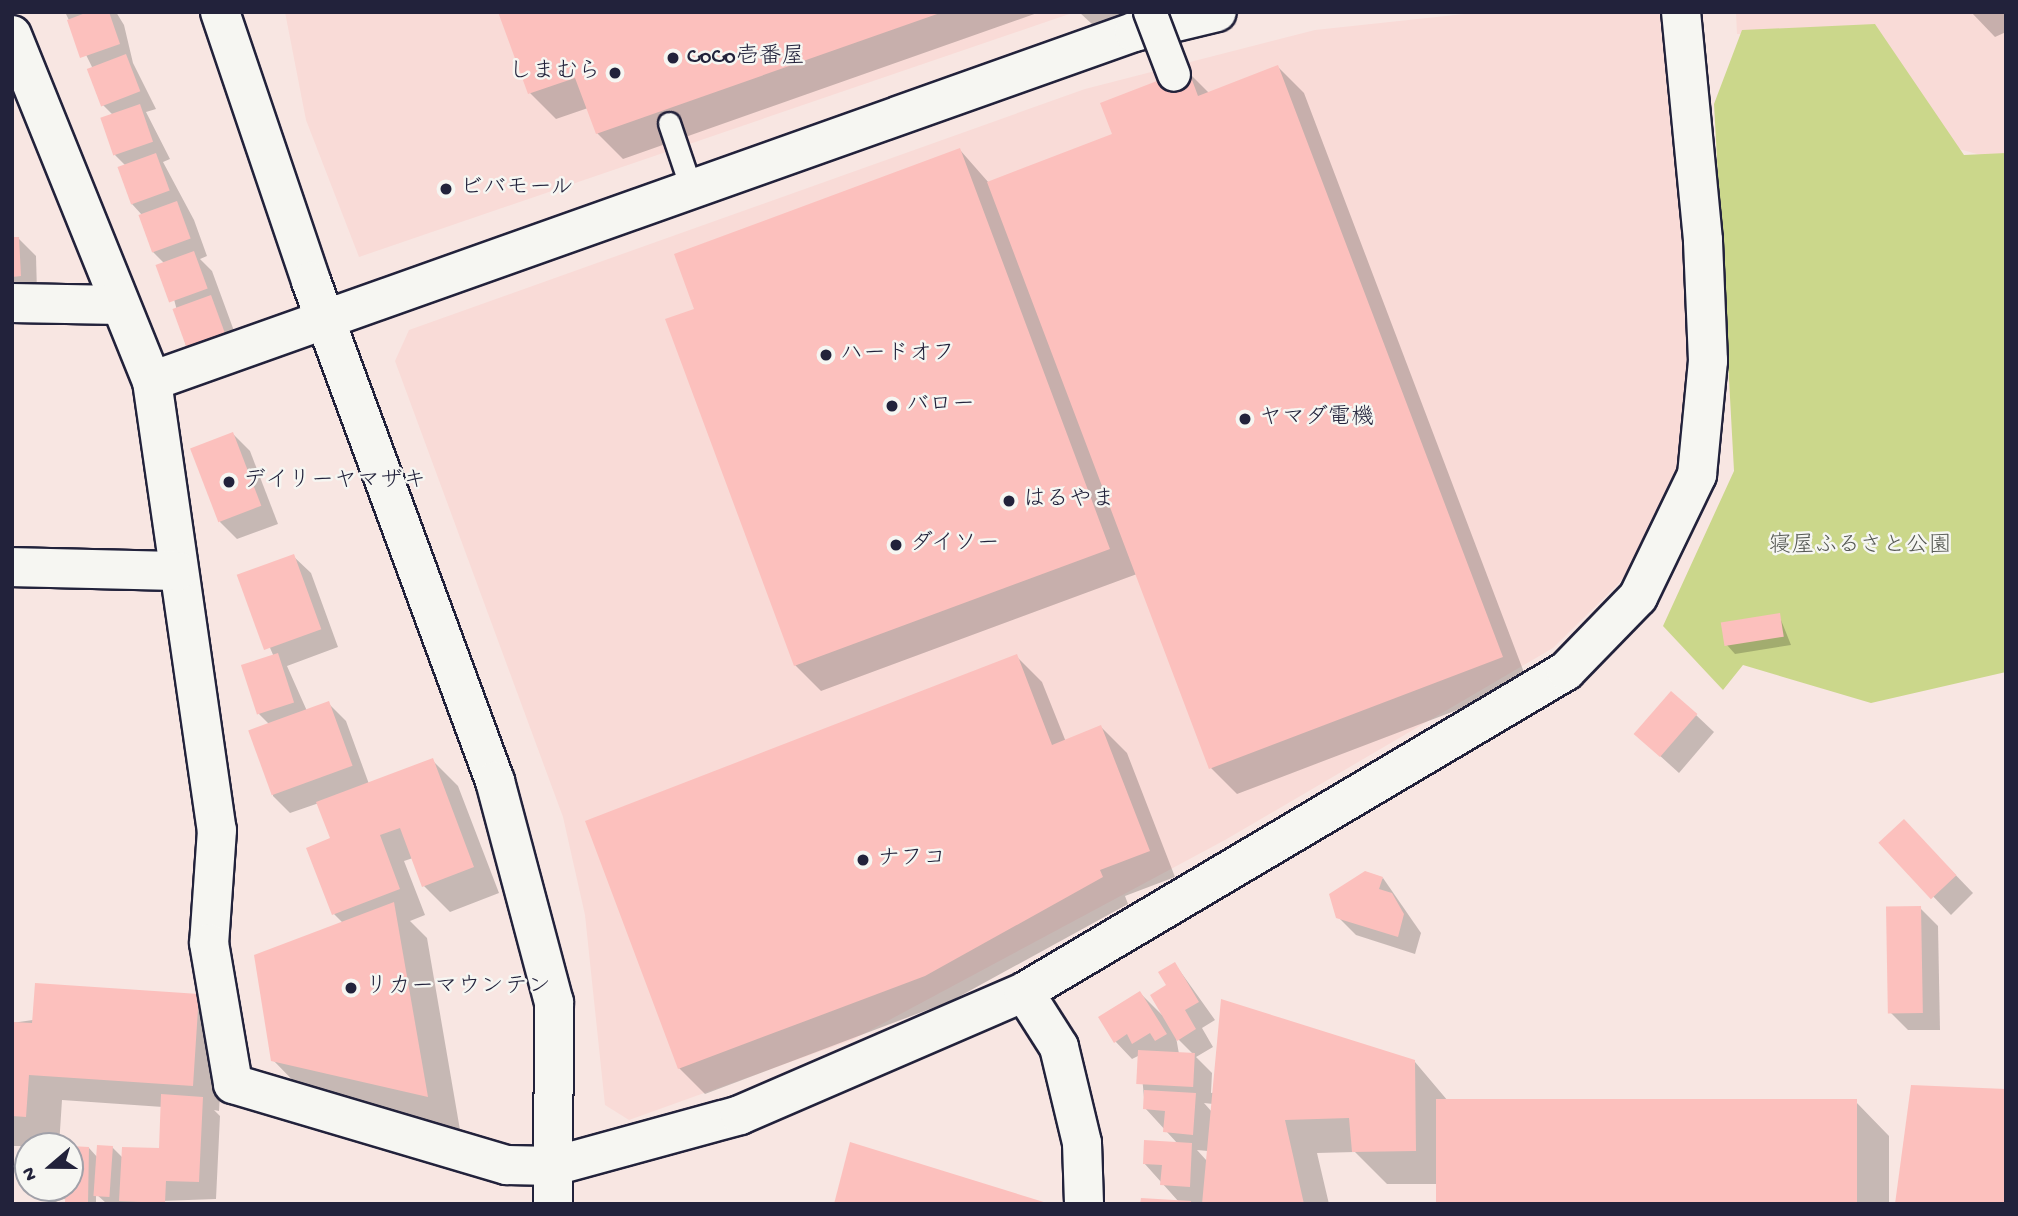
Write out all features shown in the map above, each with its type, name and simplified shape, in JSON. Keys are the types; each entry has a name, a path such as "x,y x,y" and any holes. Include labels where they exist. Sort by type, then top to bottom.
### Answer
{"street":[{"path":"220,12 327,323 495,781 554,1002 553,1204"},
{"path":"1150,12 1174,75"},
{"path":"152,381 327,323 691,188 1134,32 1217,12"},
{"path":"16,51 152,381 217,830 209,943 233,1084 507,1165 554,1166 740,1115 1024,992 1566,671 1638,597 1697,475 1708,361 1703,240 1681,12"},
{"path":"12,303 120,305"},
{"path":"12,567 178,571"},
{"path":"1024,992 1059,1047 1082,1143 1084,1204"}],"lane":[{"path":"669,122 691,188"}],"shaded area":[{"name":"ビバモール","path":"285,12 1075,12 359,257 306,120"},
{"path":"1483,12 1670,12 1690,253 1691,409 1675,490 1624,578 1553,648 1225,840 852,1040 629,1120 605,1105 585,915 563,817 395,361 409,330 1085,89 1315,30"},
{"path":"1736,12 2006,12 2006,162 1959,149 1874,30 1737,34"}],"green space":[{"name":"寝屋ふるさと公園","path":"1875,24 1964,155 2006,153 2006,672 1871,703 1743,665 1723,690 1663,626 1734,471 1714,104 1742,30"}],"building":[{"path":"88,12 109,12 120,44 80,58 67,20"},
{"path":"498,12 940,13 596,134 575,78 528,94"},
{"path":"126,54 140,91 101,106 87,69"},
{"name":"ヤマダ電機","path":"1278,65 1503,657 1209,769 987,182 1112,134 1100,103 1188,69 1198,96"},
{"path":"140,104 153,142 113,155 100,118"},
{"path":"960,148 1110,549 794,666 665,319 694,309 674,254"},
{"path":"156,153 170,191 131,205 117,167"},
{"path":"177,201 191,239 152,253 138,215"},
{"path":"12,237 19,237 21,276 12,277"},
{"path":"194,251 208,289 169,303 155,265"},
{"path":"211,295 225,333 186,347 172,309"},
{"path":"233,432 261,506 218,522 190,448"},
{"path":"294,554 321,629 264,650 237,575"},
{"path":"1780,613 1784,637 1724,646 1721,622"},
{"path":"278,653 294,702 257,715 241,665"},
{"name":"ナフコ","path":"1017,654 1052,745 1101,725 1150,851 1100,870 1103,877 925,976 678,1069 585,821"},
{"path":"1671,691 1697,714 1660,757 1634,734"},
{"path":"329,701 353,766 272,795 248,730"},
{"path":"433,758 474,867 422,887 400,828 380,835 400,889 332,915 306,848 330,838 316,802"},
{"path":"1904,819 1957,875 1931,899 1878,843"},
{"path":"1365,871 1383,877 1379,889 1392,893 1404,914 1398,937 1336,918 1329,894"},
{"path":"394,902 428,1097 271,1061 254,955"},
{"path":"1921,906 1923,1013 1888,1014 1886,907"},
{"path":"1175,962 1199,1002 1185,1010 1196,1029 1177,1041 1150,995 1166,985 1158,972"},
{"path":"35,983 199,994 193,1086 29,1075 26,1117 12,1116 12,1022 32,1023"},
{"path":"1140,991 1167,1034 1155,1041 1150,1033 1132,1044 1127,1034 1114,1043 1098,1017"},
{"path":"1221,999 1415,1060 1416,1151 1352,1152 1349,1118 1285,1120 1304,1204 1202,1204"},
{"path":"1138,1050 1195,1053 1193,1087 1136,1084"},
{"path":"1911,1085 2006,1089 2006,1204 1895,1204"},
{"path":"1144,1090 1196,1093 1193,1135 1163,1132 1165,1111 1143,1109"},
{"path":"161,1094 203,1097 199,1182 166,1181 165,1203 119,1201 122,1147 159,1148"},
{"path":"1436,1099 1857,1099 1857,1204 1436,1204"},
{"path":"1144,1140 1192,1143 1190,1187 1160,1185 1162,1165 1143,1164"},
{"path":"850,1142 1047,1203 1047,1204 834,1204"},
{"path":"97,1145 113,1146 109,1197 93,1196"},
{"path":"84,1147 89,1147 88,1203 65,1202 84,1202"},
{"path":"1141,1198 1191,1201 1191,1204 1140,1204"}],"place":[{"name":"CoCo壱番屋","path":"673,58"},
{"name":"しまむら","path":"615,73"},
{"name":"ビバモール","path":"446,189"},
{"name":"ハードオフ","path":"826,355"},
{"name":"バロー","path":"892,406"},
{"name":"ヤマダ電機","path":"1245,419"},
{"name":"デイリーヤマザキ","path":"229,482"},
{"name":"はるやま","path":"1009,501"},
{"name":"ダイソー","path":"896,545"},
{"name":"ナフコ","path":"863,860"},
{"name":"リカーマウンテン","path":"351,988"}]}
